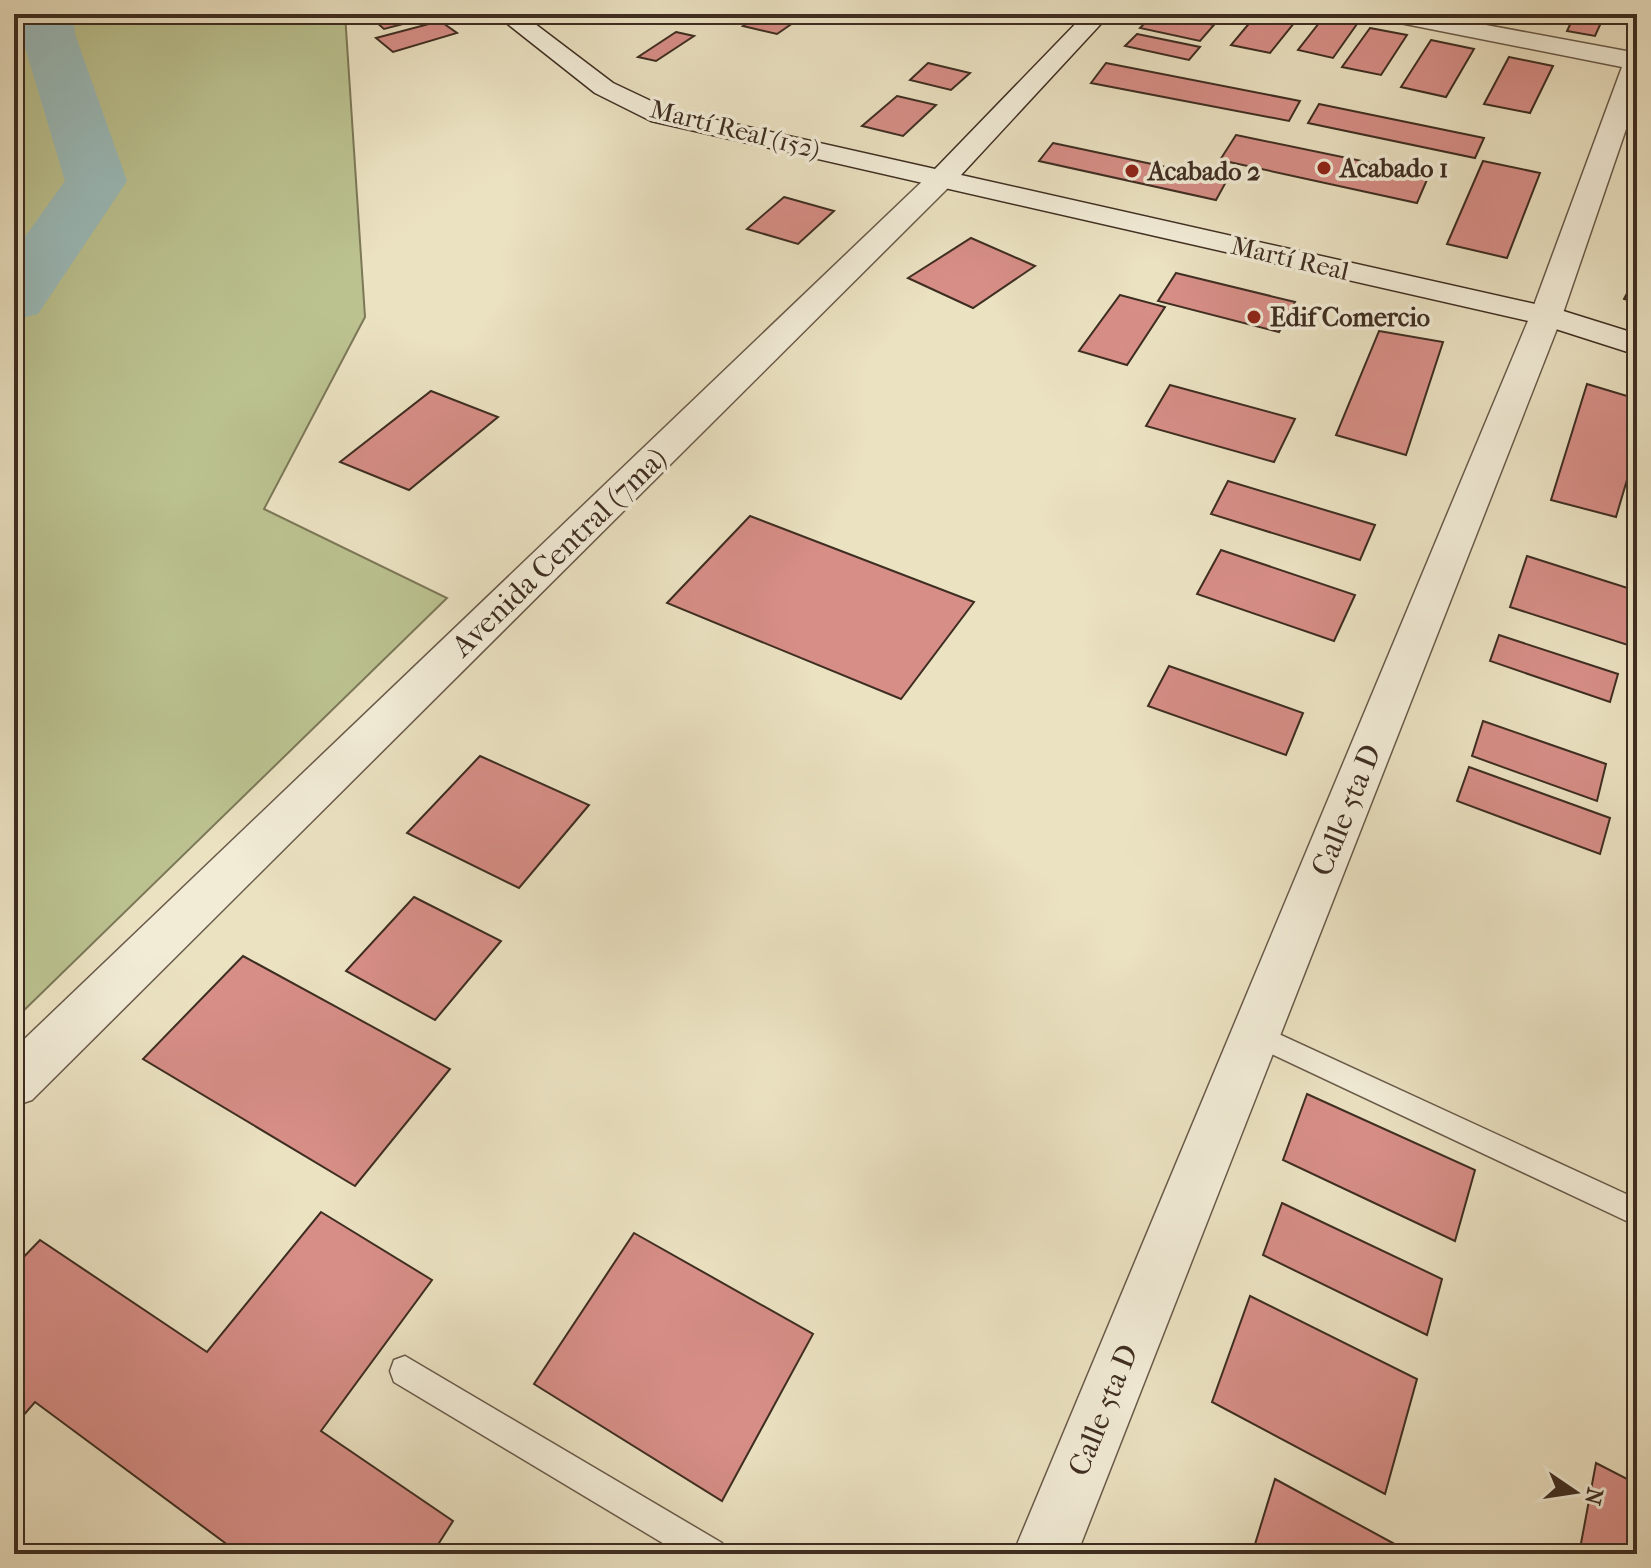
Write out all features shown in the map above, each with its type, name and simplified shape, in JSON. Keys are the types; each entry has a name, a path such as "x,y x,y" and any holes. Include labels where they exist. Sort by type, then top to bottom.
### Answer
{"street":[{"name":"Martí Real (152)","path":"507,14 604,88 660,115 941,179"},
{"name":"Avenida Central (7ma)","path":"14,1083 941,179 1098,14"},
{"path":"1390,14 1637,62"},
{"name":"Calle 5ta D","path":"1045,1554 1546,316 1637,62"},
{"name":"Martí Real","path":"941,179 1546,316 1637,345"}],"lane":[{"path":"1255,1034 1637,1213"},
{"path":"405,1371 711,1554"}],"green space":[{"path":"14,14 345,14 365,317 264,509 447,598 14,1020"}],"building":[{"path":"367,14 432,14 434,16 384,29"},
{"path":"761,14 806,14 777,34 743,26"},
{"path":"957,14 1010,14 999,24"},
{"path":"1154,14 1214,25 1200,41 1140,28"},
{"path":"1257,14 1299,17 1270,53 1231,45"},
{"path":"1575,14 1605,14 1595,36 1567,31"},
{"path":"1323,18 1357,24 1333,58 1298,50"},
{"path":"440,21 457,33 393,52 376,38"},
{"path":"1370,28 1407,35 1381,75 1342,67"},
{"path":"676,32 694,36 656,61 638,57"},
{"path":"1137,34 1200,47 1189,60 1125,46"},
{"path":"1431,40 1474,49 1446,97 1401,87"},
{"path":"1509,57 1553,66 1530,113 1484,104"},
{"path":"928,63 970,73 951,90 910,80"},
{"path":"1106,63 1300,101 1289,121 1091,83"},
{"path":"897,96 936,105 903,136 862,126"},
{"path":"1319,104 1484,138 1475,158 1308,123"},
{"name":"Acabado 1","path":"1236,135 1429,175 1417,203 1220,160"},
{"name":"Acabado 2","path":"1053,143 1227,180 1216,200 1039,161"},
{"path":"1483,161 1540,173 1507,258 1447,244"},
{"path":"784,197 834,211 798,244 747,229"},
{"path":"971,238 1035,266 973,308 908,278"},
{"name":"Edif Comercio","path":"1176,273 1295,302 1279,332 1158,301"},
{"path":"1637,275 1637,303 1624,299"},
{"path":"1120,295 1165,307 1127,365 1079,351"},
{"path":"1379,331 1443,342 1406,455 1336,435"},
{"path":"1587,384 1637,399 1637,446 1616,517 1551,500"},
{"path":"1170,385 1295,419 1274,462 1146,426"},
{"path":"431,391 498,417 409,490 340,462"},
{"path":"1228,481 1375,525 1360,560 1211,514"},
{"path":"750,516 974,602 901,699 667,603"},
{"path":"1221,550 1355,595 1334,641 1197,594"},
{"path":"1527,556 1637,591 1637,648 1510,607"},
{"path":"1499,635 1618,674 1610,702 1490,661"},
{"path":"1169,666 1303,713 1286,755 1148,706"},
{"path":"1483,721 1606,764 1597,801 1472,756"},
{"path":"480,756 589,805 519,888 407,833"},
{"path":"1469,767 1610,818 1600,854 1457,801"},
{"path":"414,897 501,941 435,1020 346,971"},
{"path":"243,956 450,1069 355,1186 143,1059"},
{"path":"1307,1094 1475,1170 1455,1241 1283,1160"},
{"path":"1282,1203 1442,1279 1427,1335 1263,1255"},
{"path":"321,1212 432,1280 321,1431 453,1521 432,1554 240,1554 35,1402 14,1426 14,1267 40,1240 207,1352"},
{"path":"634,1233 813,1334 722,1501 534,1384"},
{"path":"1250,1296 1417,1379 1385,1494 1212,1402"},
{"path":"1596,1463 1637,1484 1637,1554 1579,1554"},
{"path":"1275,1479 1413,1554 1252,1554"}],"waterway":[{"path":"14,300 96,181 48,34 47,14"}],"place":[{"name":"Acabado 1","path":"1324,168"},
{"name":"Acabado 2","path":"1132,171"},
{"name":"Edif Comercio","path":"1254,317"}]}
